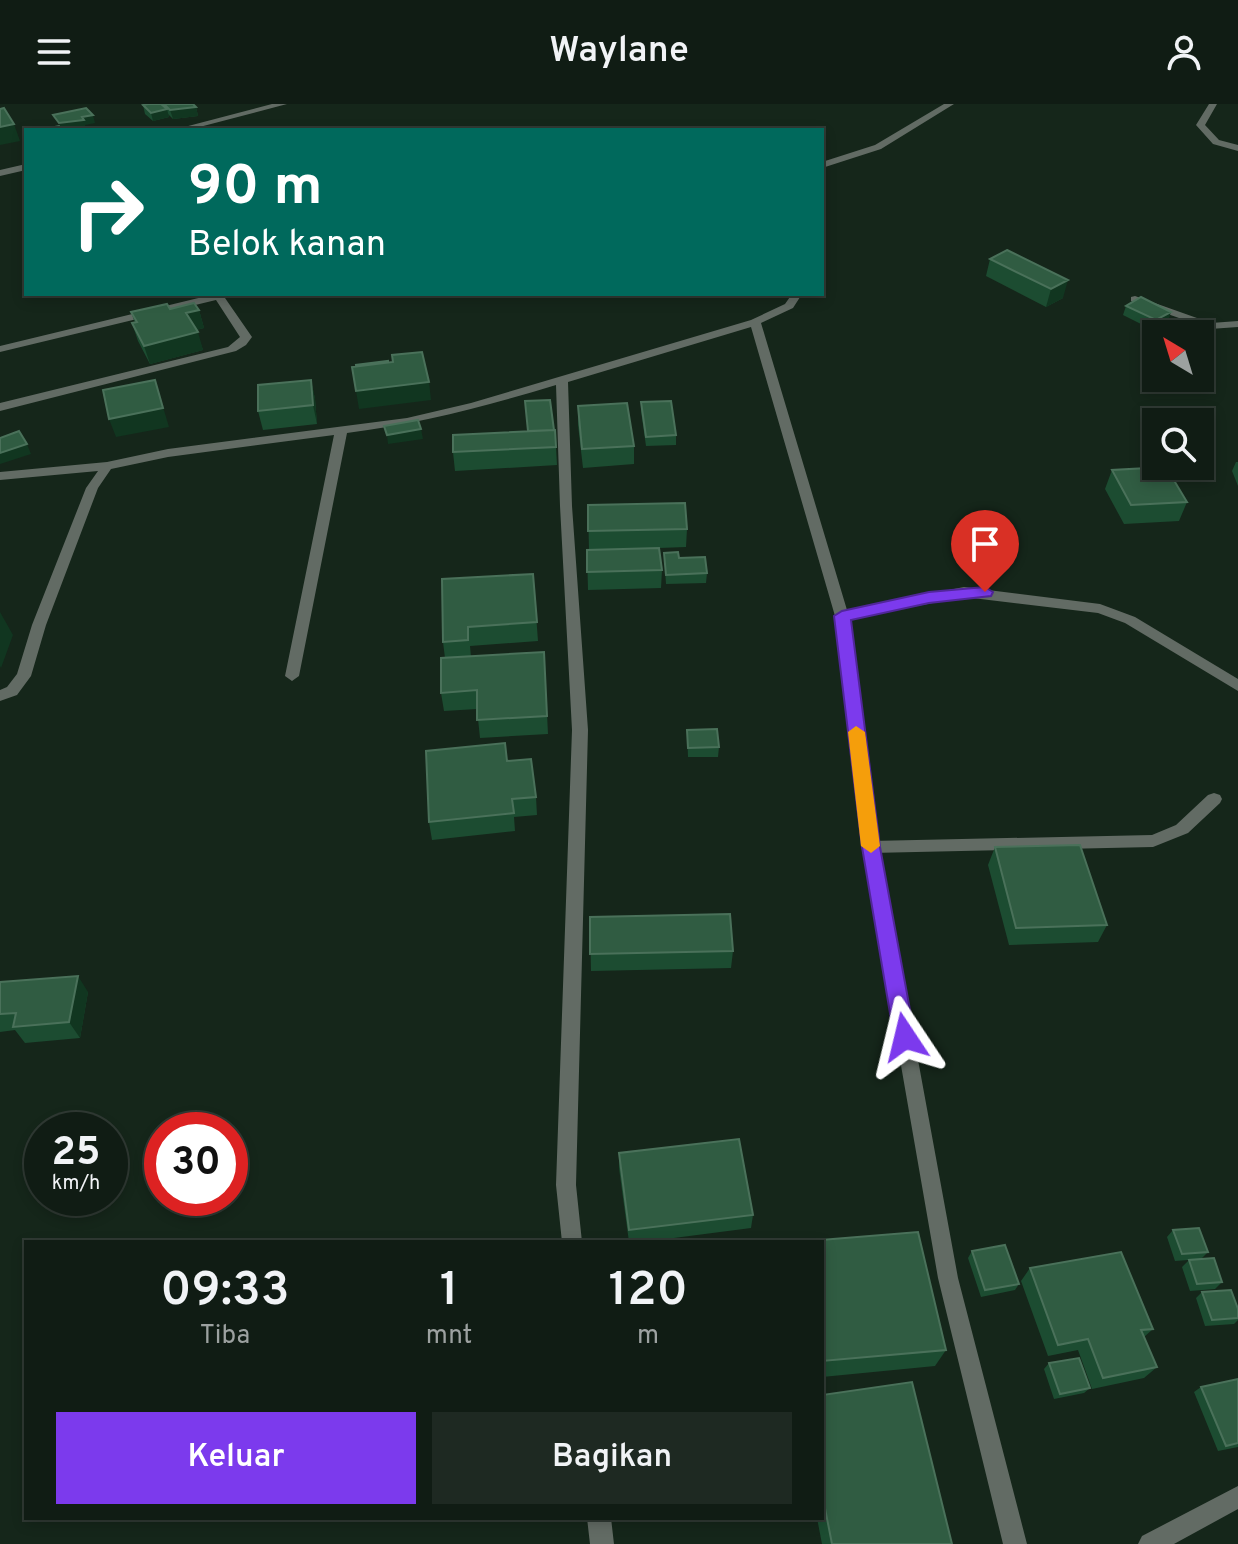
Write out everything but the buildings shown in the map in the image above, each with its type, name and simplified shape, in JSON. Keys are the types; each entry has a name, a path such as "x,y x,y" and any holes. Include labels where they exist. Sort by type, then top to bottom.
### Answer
{"street":[{"path":"185,128 283,104"},
{"path":"824,164 878,147 950,104"},
{"path":"1213,104 1200,125 1216,142 1238,148"},
{"path":"0,173 24,167"},
{"path":"0,349 220,296"},
{"path":"0,407 232,349 246,337 225,296"},
{"path":"0,476 107,466 168,453 407,422 452,412 755,322 789,306 796,296"},
{"path":"1135,299 1210,326 1238,324"},
{"path":"755,322 842,616 871,847 948,1278 1015,1544"},
{"path":"562,380 566,506 580,730 566,1185 572,1240"},
{"path":"292,676 341,431"},
{"path":"0,696 12,691 24,676 39,625 86,502 107,466"},
{"path":"842,616 964,592 1100,609 1130,620 1238,686"},
{"path":"871,847 1153,841 1182,829 1214,799"},
{"path":"1150,1544 1238,1497"},
{"path":"599,1520 602,1544"}],"slow traffic":[{"path":"856,732 871,846"}],"route":[{"path":"905,1037 871,847 842,616 964,592 985,592"}]}
